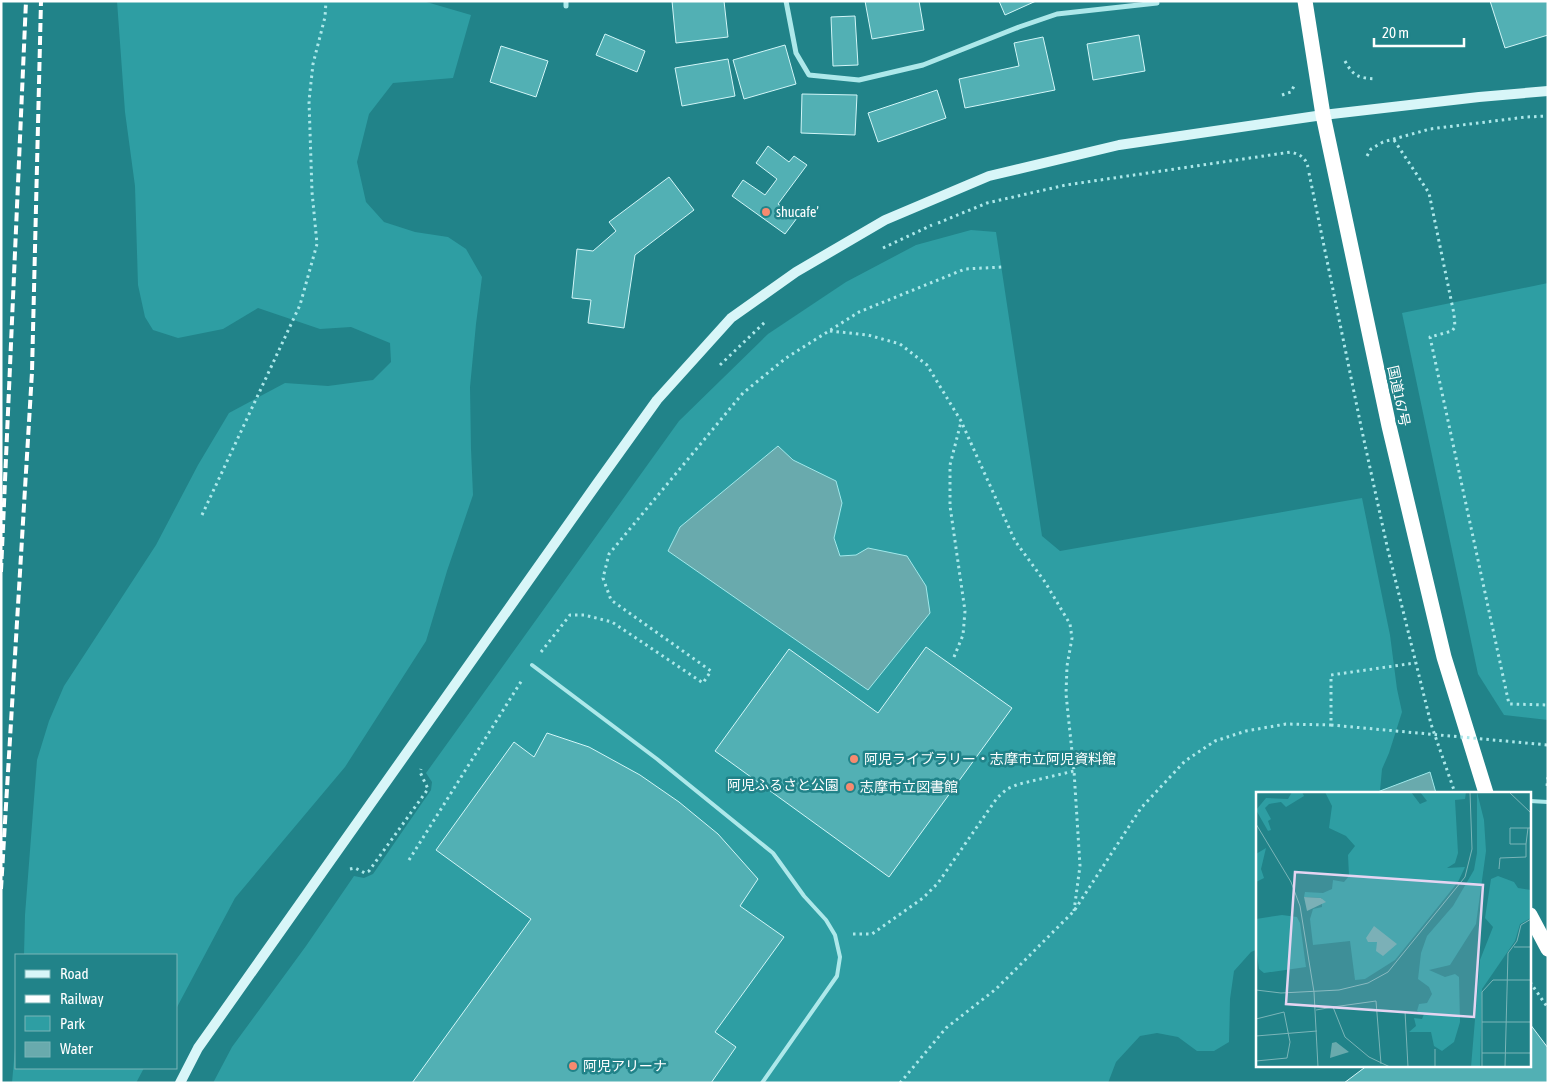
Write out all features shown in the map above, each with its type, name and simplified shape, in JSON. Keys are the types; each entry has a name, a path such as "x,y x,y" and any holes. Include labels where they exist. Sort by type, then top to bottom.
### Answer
{"highway":[{"name":"国道167号","path":"1304,1 1323,115 1389,426 1441,648 1486,792"},
{"path":"1532,919 1548,949"}],"street":[{"path":"786,1 796,53 809,74 859,80 923,65 1018,27 1057,14 1159,2"},
{"path":"180,1083 198,1048 657,400 731,318 796,272 885,220 989,176 1119,145 1323,115 1479,96 1548,92"}],"lane":[{"path":"532,665 657,758 773,852 804,896 826,920 835,935 840,957 837,976 762,1083"},
{"path":"1532,801 1548,802"}],"path":[{"path":"202,515 300,305 317,244 312,192 309,101 313,64 325,17 326,1"},
{"path":"1345,61 1351,72 1364,78 1376,79"},
{"path":"1367,156 1371,149 1383,142 1430,129 1548,116"},
{"path":"1394,140 1429,193 1454,314 1455,326 1452,331 1430,337 1509,704 1548,705"},
{"path":"874,252 934,224 988,203 1066,185 1291,152 1305,158 1387,546 1431,724 1456,792"},
{"path":"409,860 532,665 570,615 584,615 612,622 703,683 711,671 611,600 603,578 609,554 743,394 786,358 859,312 964,269 1002,267"},
{"path":"718,366 770,317"},
{"path":"829,331 868,335 900,344 927,365 961,421 1015,541 1045,582 1070,624 1072,638 1067,666 1066,694 1074,771 1080,866 1074,912"},
{"path":"954,657 963,635 966,611 950,506 950,465 961,421"},
{"path":"1331,726 1331,675 1415,663"},
{"path":"900,1083 946,1028 996,989 1074,912 1141,808 1185,761 1215,741 1246,732 1286,724 1331,726 1548,745"},
{"path":"348,869 355,868 365,873 369,871 428,789 420,772 422,764"},
{"path":"835,935 872,934 923,898 938,883 997,798 1007,789 1019,784 1074,771"},
{"path":"1532,985 1548,1008"}],"green space":[{"path":"117,1 423,1 471,15 453,78 393,83 369,114 357,162 366,202 384,222 415,232 448,237 466,249 482,277 470,387 473,495 426,641 345,767 235,898 178,1005 178,954 24,954 25,915 37,760 49,721 64,686 156,545 198,465 229,413 285,383 328,386 373,380 391,362 390,343 351,327 320,329 258,308 223,329 178,338 153,330 145,317 138,285 135,186 125,112"},
{"name":"阿児ふるさと公園","path":"971,230 996,232 1042,536 1060,551 1362,498 1390,635 1402,712 1382,769 1380,791 1256,792 1256,950 1251,952 1234,971 1230,999 1229,1042 1214,1051 1197,1051 1178,1037 1157,1033 1140,1036 1116,1062 1108,1083 213,1083 232,1047 306,946 354,876 364,878 373,874 431,790 432,782 426,773 679,421 768,334 846,282 916,245"},
{"path":"1548,283 1548,720 1504,715 1478,674 1402,313"},
{"path":"15,1048 15,1069 143,1069 136,1083 12,1083"}],"water":[{"path":"778,446 793,460 836,481 842,503 834,538 840,556 856,555 868,548 907,556 926,586 930,613 868,690 668,551 680,527"},
{"path":"1430,772 1436,792 1378,792"}],"building":[{"path":"672,1 724,1 728,37 676,43"},
{"path":"865,1 919,1 924,30 872,39"},
{"path":"999,1 1036,1 1005,15"},
{"path":"1490,1 1548,1 1548,35 1505,48"},
{"path":"855,16 858,65 833,66 831,17"},
{"path":"605,34 645,51 637,72 596,55"},
{"path":"1139,35 1145,71 1093,80 1087,44"},
{"path":"1043,37 1055,90 965,108 959,79 1019,66 1014,43"},
{"path":"785,45 796,84 744,99 733,60"},
{"path":"501,46 548,61 536,97 490,82"},
{"path":"728,59 735,96 682,106 675,68"},
{"path":"937,90 946,118 878,142 868,113"},
{"path":"802,94 857,95 855,135 801,133"},
{"path":"768,146 789,162 794,156 807,165 778,204 797,218 785,234 732,196 743,180 765,195 777,179 756,163"},
{"path":"669,177 694,210 635,255 624,328 588,323 591,300 572,298 577,249 593,251 616,231 609,222"},
{"path":"926,647 1012,708 889,877 715,751 789,649 878,713"},
{"path":"547,733 589,747 640,775 679,802 718,834 758,879 740,906 784,937 715,1032 736,1047 711,1083 412,1083 531,919 436,850 514,742 534,757"},
{"path":"1532,1027 1548,1048 1548,1083 1344,1083 1367,1066 1532,1066"}],"railway":[{"path":"1,572 26,1"},
{"path":"1,889 32,372 41,1"}],"place":[{"name":"shucafe’","path":"766,212"},
{"name":"阿児ライブラリー・志摩市立阿児資料館","path":"854,759"},
{"name":"志摩市立図書館","path":"850,787"},
{"name":"阿児アリーナ","path":"573,1066"}]}
